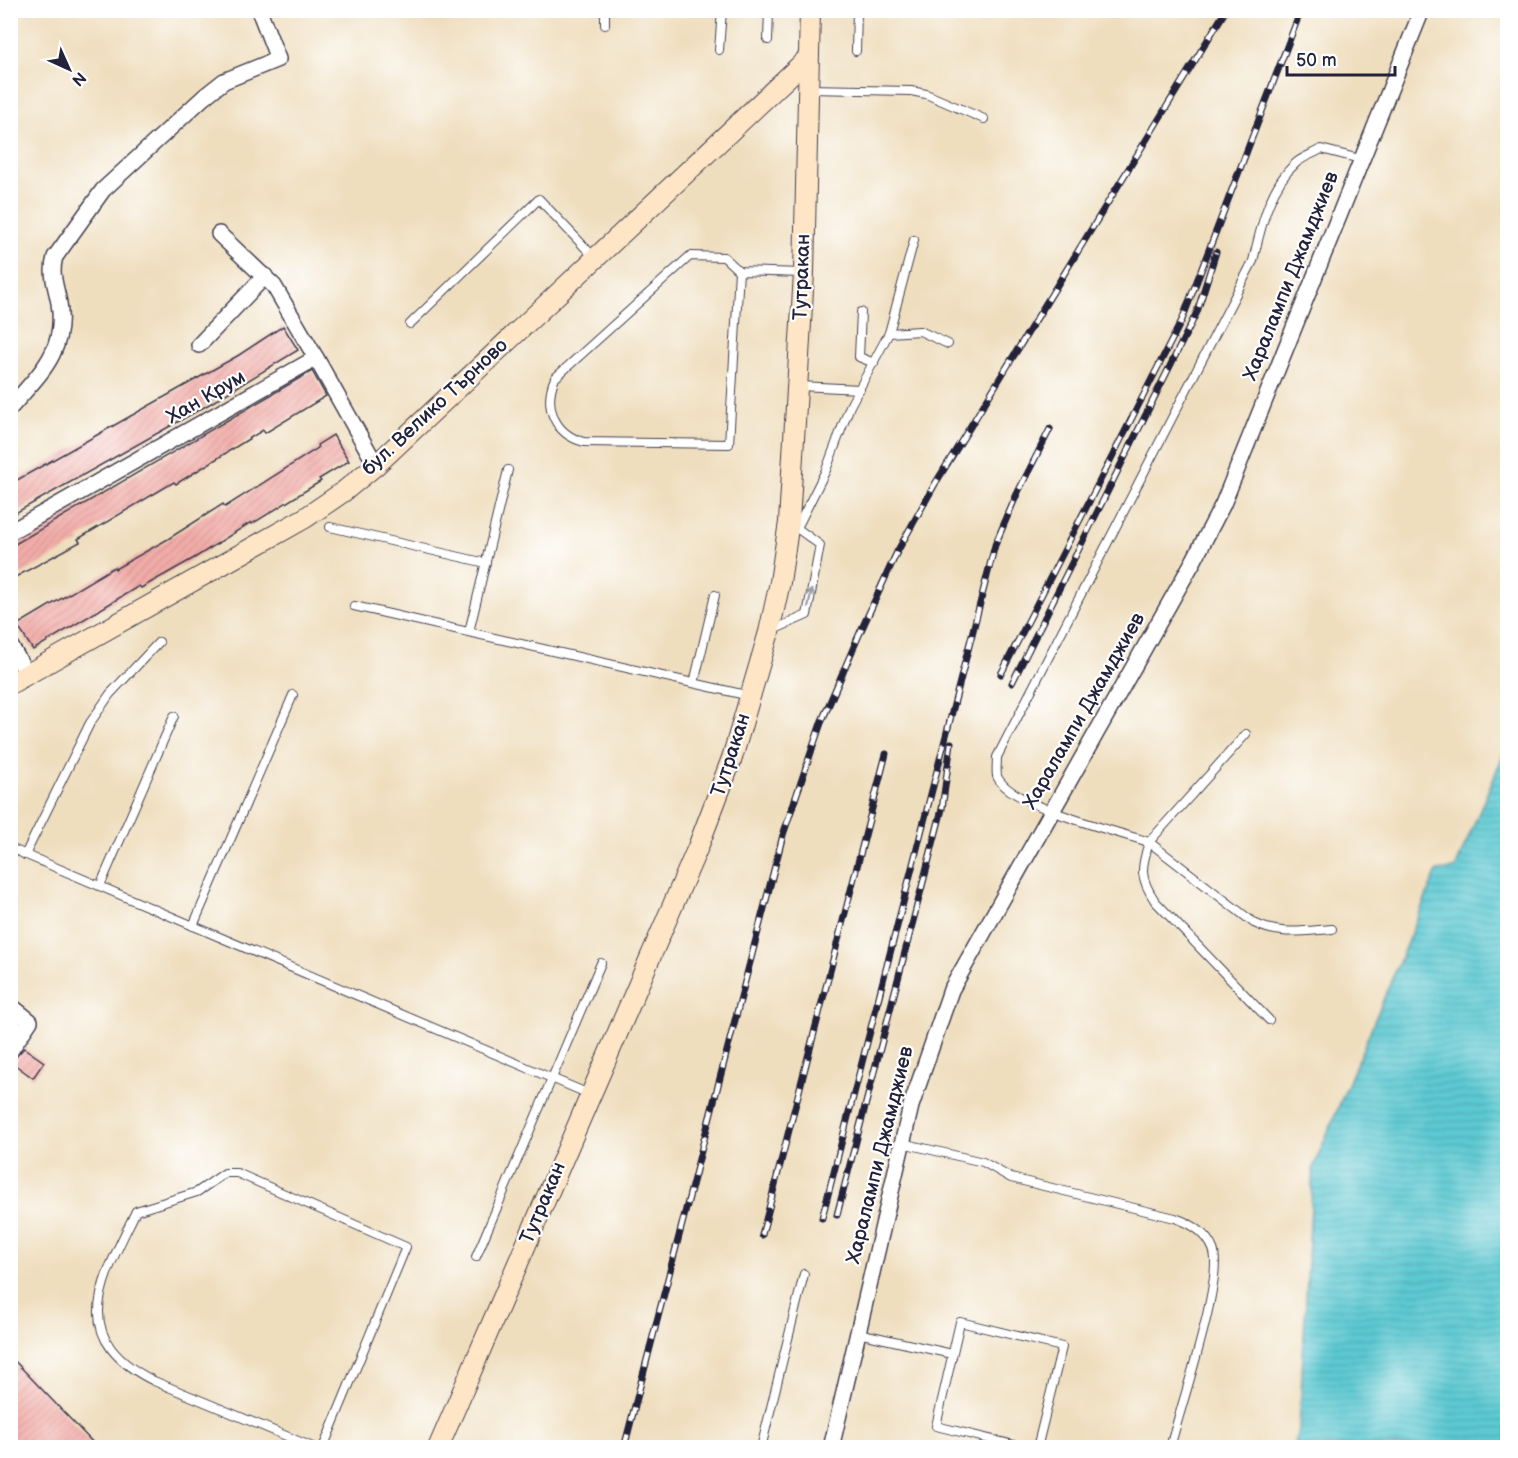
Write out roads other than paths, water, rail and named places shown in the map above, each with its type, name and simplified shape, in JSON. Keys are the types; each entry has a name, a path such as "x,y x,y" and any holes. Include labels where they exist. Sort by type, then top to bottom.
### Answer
{"street":[{"path":"10,408 48,366 57,347 61,325 59,303 51,269 55,257 103,190 205,96 224,81 278,59 260,10"},
{"name":"Тутракан","path":"438,1448 698,847 732,758 769,632 793,525 797,385 804,273 806,89 810,10"},
{"name":"Харалампи Джамджиев","path":"831,1448 902,1143 930,1045 951,990 1194,560 1223,504 1360,159 1422,10"},
{"name":"бул. Велико Търново","path":"19,679 305,518 343,492 376,465 807,60"},
{"path":"219,234 274,286 376,465"},
{"path":"200,345 265,276"},
{"name":"Хан Крум","path":"10,532 316,358"},
{"path":"10,645 19,679"},
{"path":"10,1005 30,1021 10,1050"}],"lane":[{"path":"605,10 605,25"},
{"path":"719,50 722,10"},
{"path":"768,40 769,10"},
{"path":"856,51 857,10"},
{"path":"806,89 911,91 926,94 984,119"},
{"path":"1332,929 1283,933 1254,923 1149,842 1051,812 1008,789 997,775 997,757 1253,261 1261,225 1274,191 1296,163 1321,149 1360,159"},
{"path":"410,324 539,199 594,258"},
{"path":"769,632 807,615 820,545 793,525 817,491 841,427 889,333 914,240"},
{"path":"739,271 729,444 584,442 571,438 561,429 552,416 549,402 549,391 555,378 690,256 724,256 739,271 804,273"},
{"path":"861,312 860,357 874,363"},
{"path":"889,333 920,331 948,344"},
{"path":"797,385 860,389"},
{"path":"470,632 508,470"},
{"path":"330,527 486,563"},
{"path":"694,683 715,595"},
{"path":"354,606 750,696"},
{"path":"26,855 90,723 110,694 159,642"},
{"path":"193,926 293,695"},
{"path":"100,886 174,716"},
{"path":"1246,734 1149,842 1141,868 1145,886 1155,901 1269,1020"},
{"path":"10,848 590,1095"},
{"path":"476,1257 601,963"},
{"path":"902,1143 983,1162 1011,1178 1174,1218 1190,1223 1203,1235 1214,1249 1214,1283 1170,1448"},
{"path":"315,1448 135,1372 108,1346 102,1332 100,1291 136,1211 196,1192 225,1173 237,1173 406,1246 323,1448"},
{"path":"762,1448 804,1274"},
{"path":"1026,1448 936,1426 960,1322 1062,1347 1037,1448"},
{"path":"858,1333 952,1354"}],"water":[{"path":"1507,746 1507,1447 1294,1447 1299,1429 1313,1168 1437,871 1455,869"}],"railway":[{"path":"624,1448 783,835 821,723 897,552 935,484 1226,10"},
{"path":"1001,674 1182,320 1301,10"},
{"path":"1012,683 1197,312 1216,252"},
{"path":"822,1218 995,545 1017,494 1050,429"},
{"path":"837,1215 942,809 951,743"},
{"path":"762,1235 886,754"}]}
